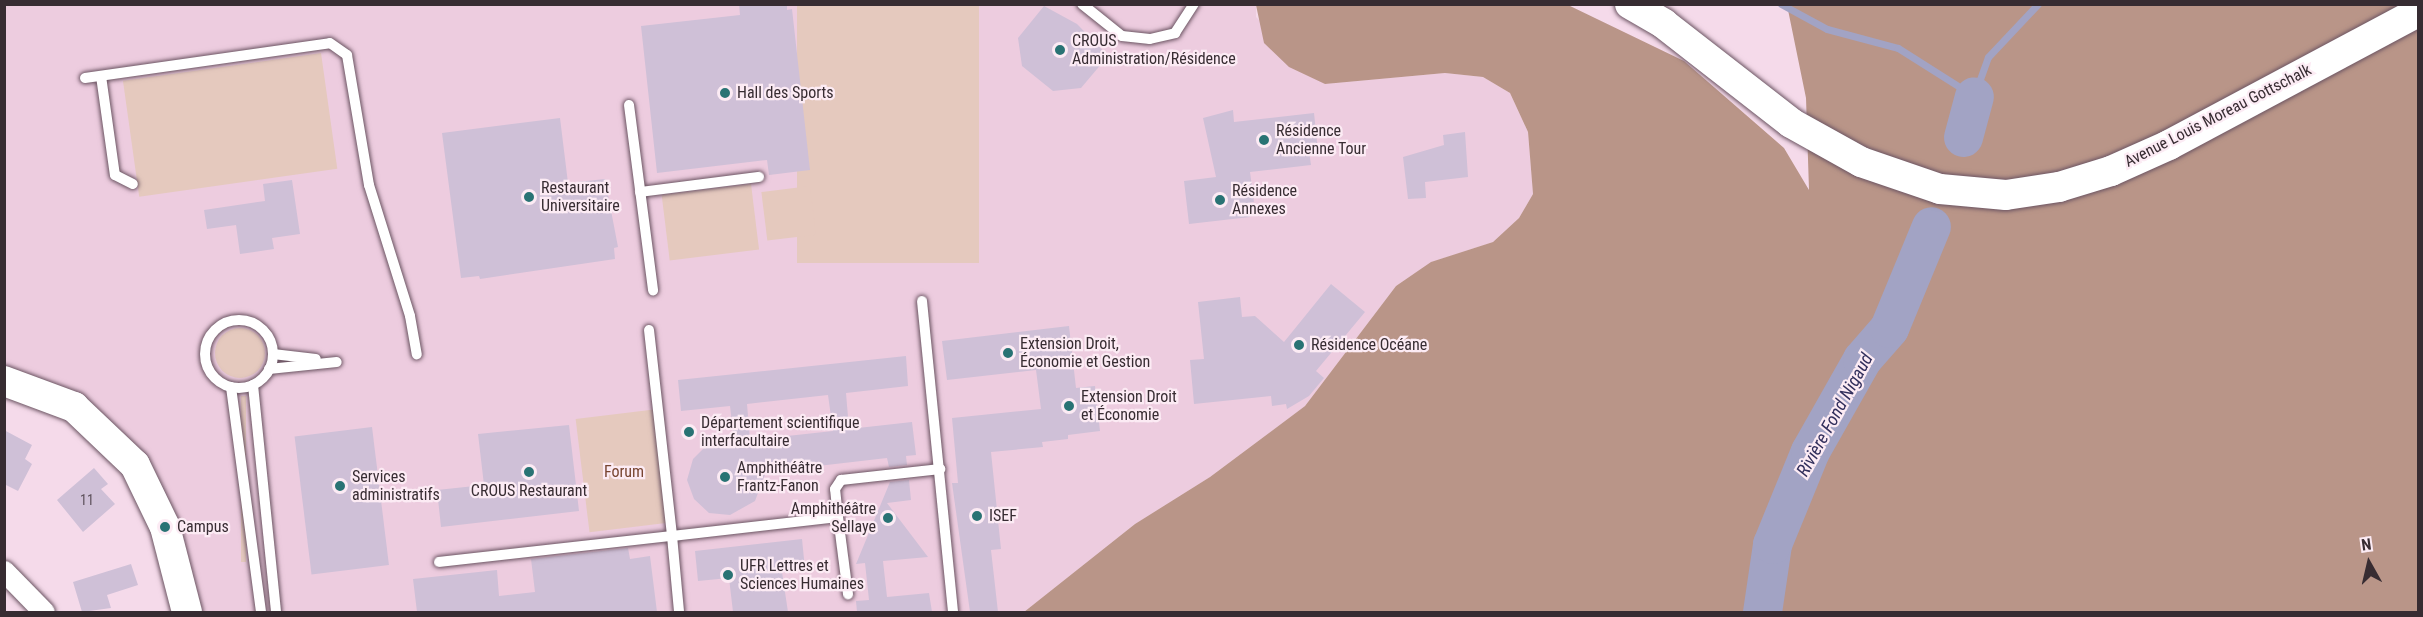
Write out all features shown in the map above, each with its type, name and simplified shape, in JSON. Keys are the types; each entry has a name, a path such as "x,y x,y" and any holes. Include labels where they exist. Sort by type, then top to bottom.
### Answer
{"main road":[{"name":"Avenue Louis Moreau Gottschalk","path":"1630,4 1664,24 1791,123 1861,162 1940,189 2006,195 2090,177 2169,145 2418,12"},
{"path":"4,381 74,407 135,465 165,527 187,612"}],"street":[{"path":"4,571 44,612"}],"lane":[{"path":"1082,4 1122,36 1150,39 1174,33 1194,4"},
{"path":"85,78 330,43 347,55 369,185 410,316 417,354"},
{"path":"101,76 115,175 133,184"},
{"path":"629,105 653,290"},
{"path":"640,192 759,177"},
{"path":"922,301 953,612"},
{"path":"235,320 247,320 266,333 273,354 270,369 254,385 231,387 216,379 206,364 205,346 215,329 235,320"},
{"path":"650,330 679,612"},
{"path":"270,369 337,362 273,354"},
{"path":"254,385 276,612"},
{"path":"231,387 261,612"},
{"path":"848,594 835,489 841,480 940,469"},
{"path":"439,562 838,518"}],"shaded area":[{"path":"5,5 1256,5 1256,17 1325,84 1445,73 1483,77 1510,93 1528,132 1533,194 1519,218 1493,242 1432,262 1396,286 1305,406 1210,477 1135,524 1024,612 187,612 119,446 5,381"},
{"path":"1256,5 1568,5 1684,61 1784,148 1809,190 1806,98 1787,5 2418,5 2418,612 1024,612 1135,524 1210,477 1305,406 1396,286 1431,262 1493,242 1519,218 1533,194 1528,132 1510,93 1483,77 1445,73 1325,84 1289,67 1264,43"}],"green space":[{"path":"797,5 979,5 979,263 797,263"},
{"path":"321,53 337,169 139,197 123,81"},
{"path":"751,184 759,250 670,260 662,195"},
{"path":"810,186 816,235 767,241 761,192"},
{"path":"240,328 249,330 260,339 265,353 263,362 254,373 240,378 231,376 220,367 215,353 217,344 226,333"},
{"path":"241,396 246,396 246,562 241,562"},
{"name":"Forum","path":"658,409 672,522 590,532 576,419"}],"building":[{"name":"Hall des Sports","path":"739,4 787,4 787,10 792,9 810,170 769,175 767,160 657,173 641,26 740,15"},
{"name":"CROUS Administration/Résidence","path":"1044,6 1077,24 1108,56 1081,88 1053,91 1022,66 1018,38"},
{"path":"1233,110 1234,122 1314,113 1318,151 1309,151 1311,165 1250,172 1254,202 1249,203 1250,217 1189,224 1184,181 1216,177 1203,118"},
{"name":"Restaurant Universitaire","path":"560,118 568,183 605,179 618,247 614,248 615,259 480,279 479,276 461,278 442,133"},
{"path":"1465,132 1468,177 1425,182 1426,198 1408,199 1403,157 1444,145 1443,135"},
{"path":"292,180 300,234 272,238 274,249 240,254 236,225 207,229 204,210 265,201 263,184"},
{"name":"Résidence Océane","path":"1331,284 1365,312 1316,371 1324,378 1309,396 1287,409 1286,404 1272,406 1271,396 1194,404 1190,360 1204,359 1198,302 1240,297 1242,317 1255,316 1284,342"},
{"path":"1069,326 1076,388 1095,386 1100,431 1068,435 1068,439 1042,442 1043,447 991,452 1001,549 991,550 998,612 970,612 952,483 958,483 952,418 1041,409 1036,370 947,380 942,341"},
{"path":"906,356 908,386 846,393 849,429 912,422 916,455 906,456 907,465 889,467 887,458 766,472 755,501 730,515 709,513 694,499 687,480 693,459 707,445 734,440 730,406 681,411 678,380","holes":["828,395 833,431 750,440 747,404"]},
{"name":"CROUS Restaurant","path":"569,425 579,511 441,527 437,490 484,485 478,434"},
{"name":"Services administratifs","path":"372,427 389,565 312,574 295,437"},
{"path":"4,430 32,445 25,459 32,464 18,491 4,484"},
{"path":"94,468 108,484 101,489 115,504 83,532 57,500"},
{"path":"909,480 911,500 887,503 928,557 883,561 887,597 929,593 932,612 857,612 856,601 869,600 865,563 856,564 890,482"},
{"name":"UFR Lettres et Sciences Humaines","path":"802,539 805,569 782,572 788,612 733,612 729,578 698,581 695,551"},
{"path":"628,548 630,559 650,556 657,612 417,612 413,579 497,570 499,596 535,592 531,559"},
{"path":"131,564 138,585 107,595 111,608 82,612 73,582"}],"waterway":[{"path":"1781,4 1827,29 1898,48 1974,96 1988,57 2038,4"},
{"name":"Rivière Fond Nigaud","path":"1963,137 1974,96"},
{"name":"Rivière Fond Nigaud","path":"1762,612 1772,544 1810,451 1862,359 1889,328 1931,226"}],"place":[{"name":"CROUS Administration/Résidence","path":"1060,50"},
{"name":"Hall des Sports","path":"725,93"},
{"name":"Résidence Ancienne Tour","path":"1264,140"},
{"name":"Restaurant Universitaire","path":"529,197"},
{"name":"Résidence Annexes","path":"1220,200"},
{"name":"Résidence Océane","path":"1299,345"},
{"name":"Extension Droit, Économie et Gestion","path":"1008,353"},
{"name":"Extension Droit et Économie","path":"1069,406"},
{"name":"Département scientifique interfacultaire","path":"689,432"},
{"name":"CROUS Restaurant","path":"529,472"},
{"name":"Amphithéâtre Frantz-Fanon","path":"725,477"},
{"name":"Services administratifs","path":"340,486"},
{"name":"ISEF","path":"977,516"},
{"name":"Amphithéâtre Sellaye","path":"888,518"},
{"name":"Campus","path":"165,527"},
{"name":"UFR Lettres et Sciences Humaines","path":"728,575"}]}
